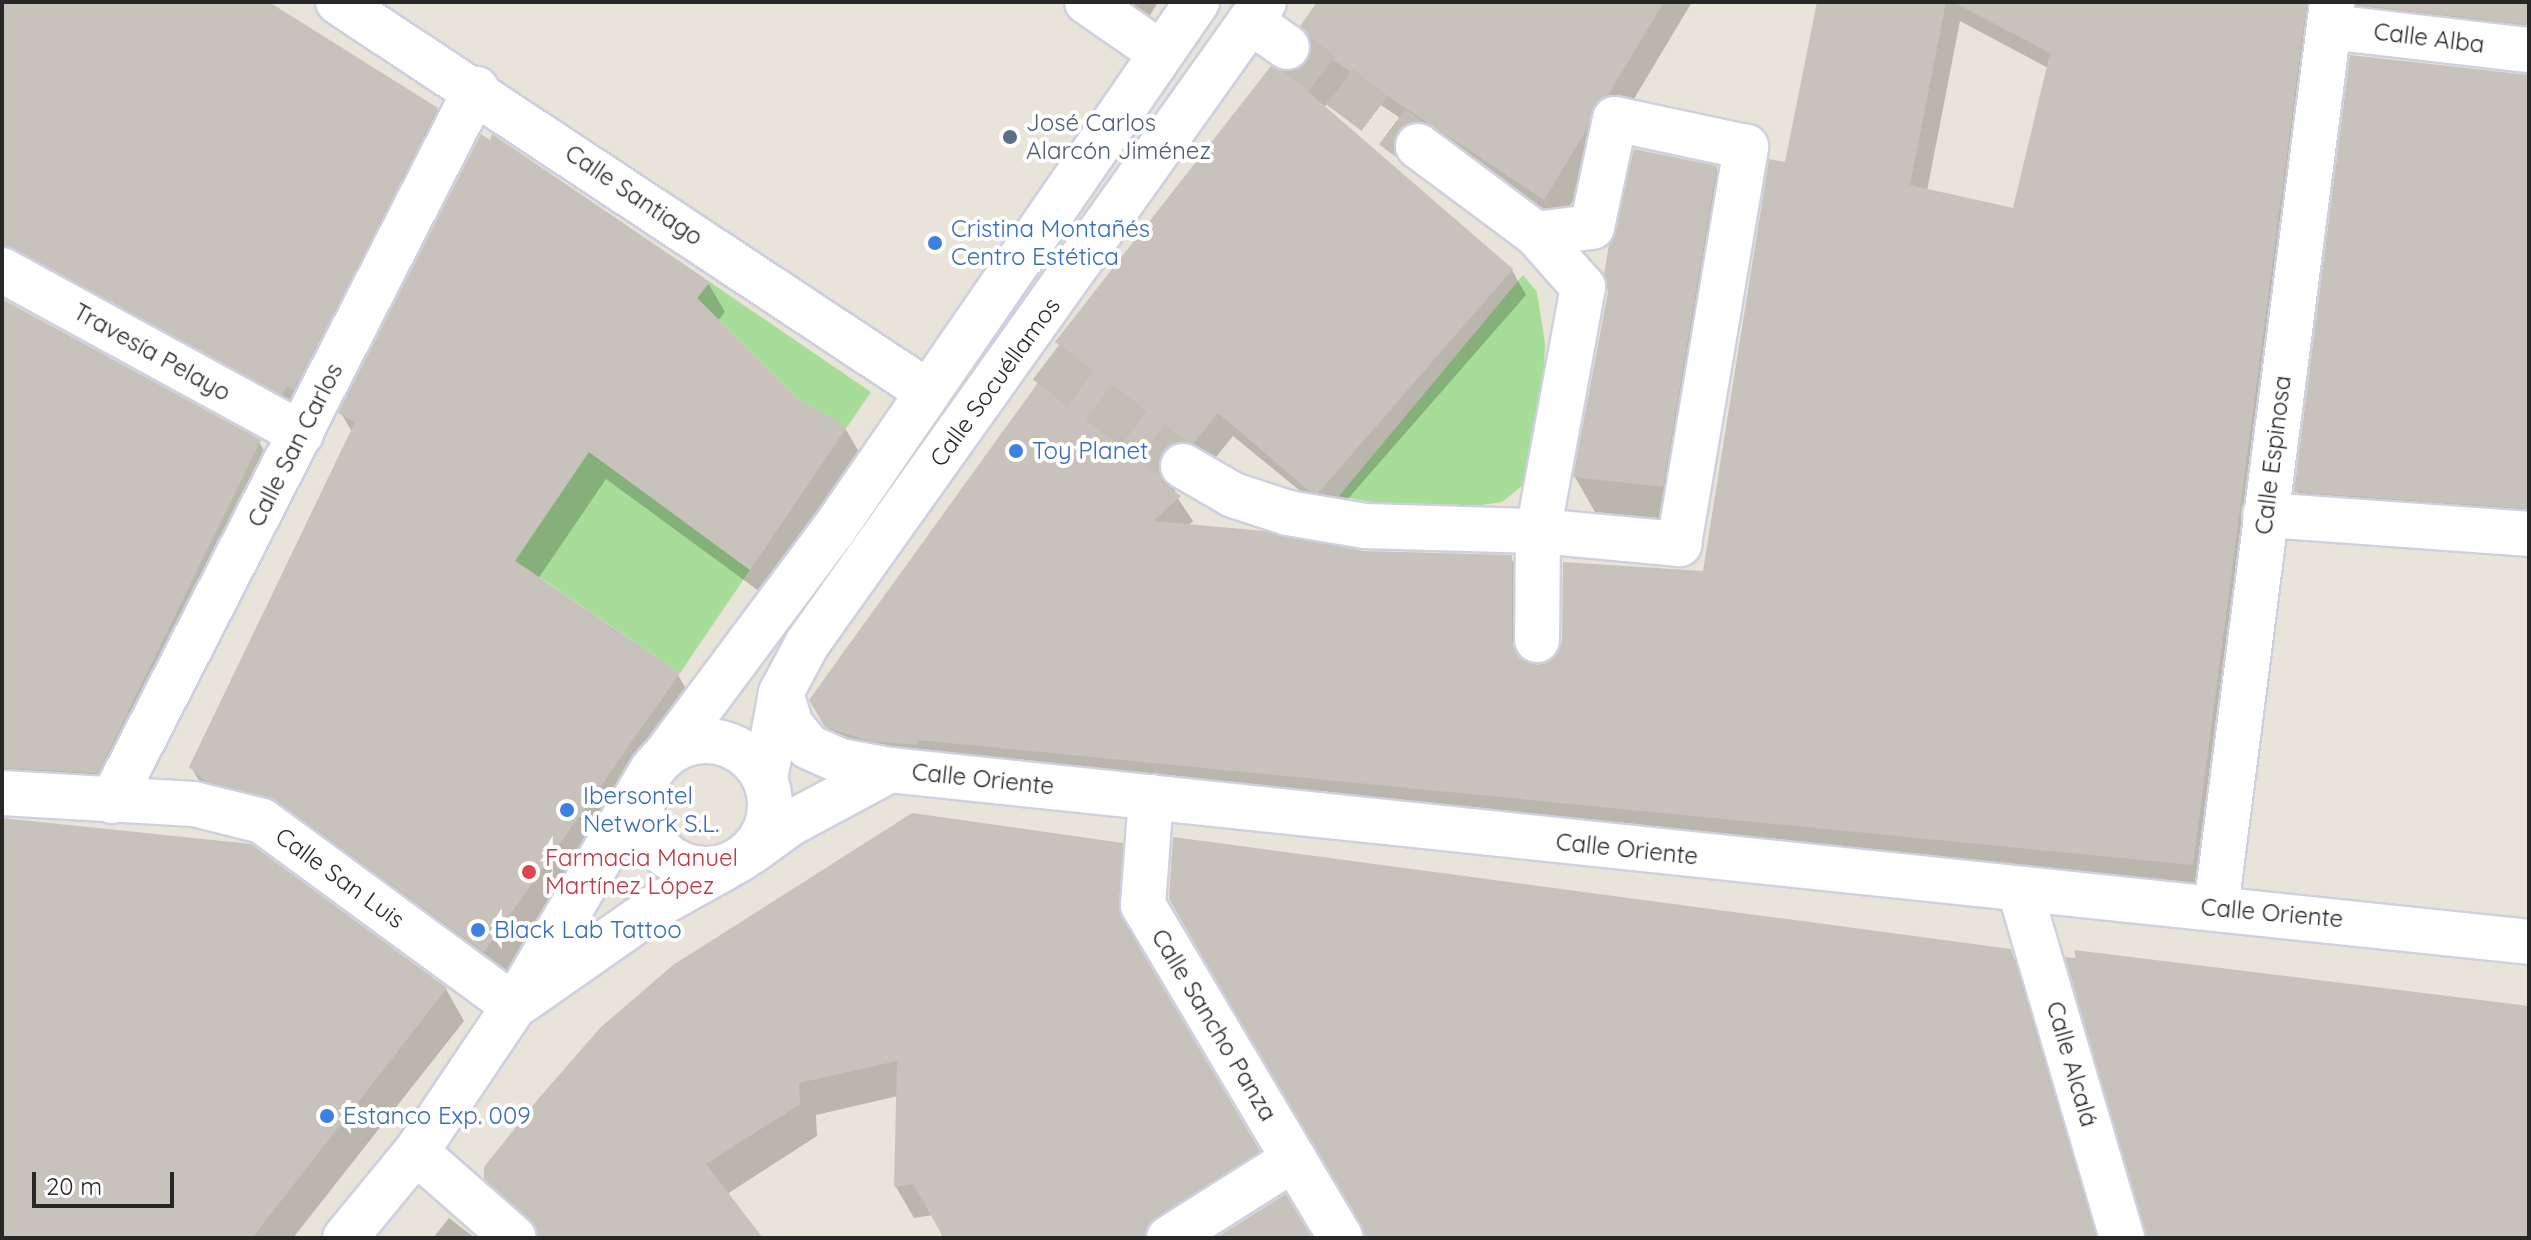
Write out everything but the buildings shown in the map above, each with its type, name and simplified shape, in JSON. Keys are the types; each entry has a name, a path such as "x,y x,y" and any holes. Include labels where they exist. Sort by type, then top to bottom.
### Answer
{"street":[{"name":"Calle Santiago","path":"338,2 476,89 928,392"},
{"path":"1087,2 1161,53"},
{"name":"Calle Socuéllamos","path":"345,1238 416,1152 514,1006 658,764 723,684 1197,2"},
{"path":"1257,11 1287,47"},
{"name":"Calle Socuéllamos","path":"765,779 781,693 807,644 1034,352 1257,11"},
{"name":"Calle Alba","path":"2330,14 2529,50"},
{"name":"Calle Espinosa","path":"2216,908 2330,14"},
{"name":"Calle San Carlos","path":"112,801 476,89"},
{"path":"1183,466 1233,495 1288,513 1365,526 1538,531 1679,544 1746,147 1615,119 1592,227 1536,234"},
{"path":"1418,146 1536,234 1583,287 1538,531 1537,640"},
{"name":"Travesía Pelayo","path":"2,270 301,434"},
{"path":"2265,515 2529,534"},
{"path":"781,693 791,725 809,747 840,761 890,770"},
{"path":"720,742 741,751 765,779 769,819 737,860 687,866 654,843 642,810 658,764 683,745 720,742"},
{"name":"Calle Oriente","path":"737,860 791,823 890,770 2020,891 2216,908 2529,942"},
{"name":"Calle San Luis","path":"2,793 194,804 262,821 514,1006"},
{"name":"Calle Sancho Panza","path":"1151,797 1143,905 1341,1238"},
{"name":"Calle Socuéllamos","path":"514,1006 665,901 737,860"},
{"name":"Calle Alcalá","path":"2020,891 2122,1238"},
{"path":"416,1152 514,1238"},
{"path":"1169,1238 1294,1159"}],"green space":[{"path":"1523,275 1537,292 1545,344 1542,421 1532,478 1502,502 1462,508 1399,507 1339,496"},
{"path":"710,282 871,392 847,427 797,398 697,298"},
{"path":"589,451 750,570 680,673 482,538"}],"tunnel":[{"path":"1287,47 1418,146"},
{"path":"1046,362 1183,466"}],"place":[{"name":"José Carlos Alarcón Jiménez","path":"1010,137"},
{"name":"Cristina Montañés Centro Estética","path":"935,243"},
{"name":"Toy Planet","path":"1016,451"},
{"name":"Ibersontel Network S.L.","path":"567,810"},
{"name":"Farmacia Manuel Martínez López","path":"529,872"},
{"name":"Black Lab Tattoo","path":"478,930"},
{"name":"Estanco Exp. 009","path":"327,1116"}]}
